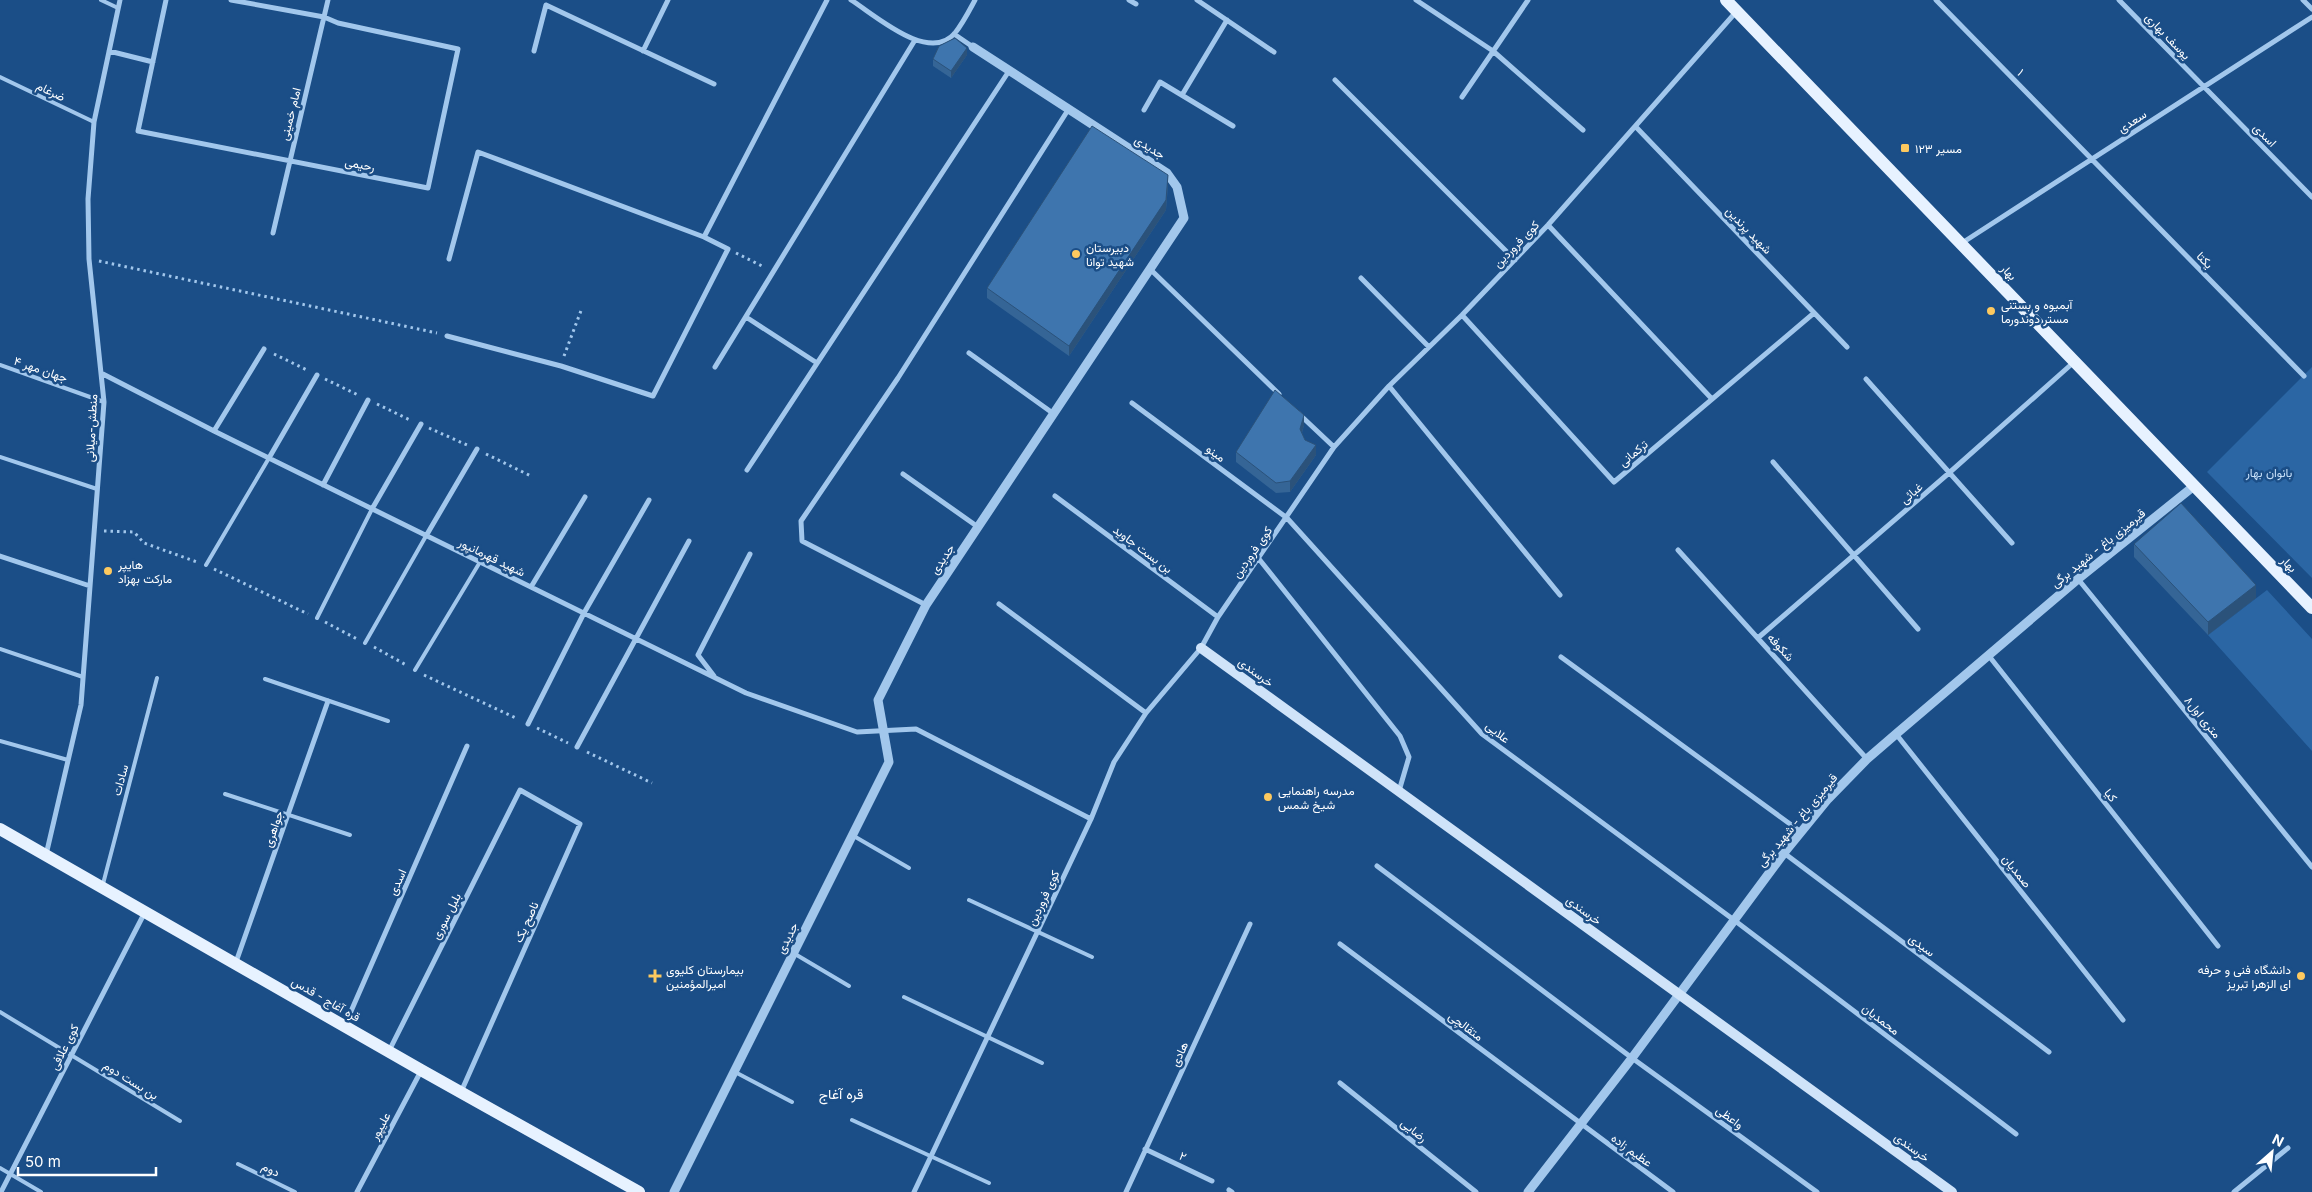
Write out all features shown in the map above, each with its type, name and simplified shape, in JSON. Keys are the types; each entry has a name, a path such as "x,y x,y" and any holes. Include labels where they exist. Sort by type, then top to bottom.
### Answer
{"main road":[{"name":"بهار","path":"1726,0 2312,608"},
{"name":"خرسندی","path":"1201,648 1952,1192"},
{"name":"قره آغاج - قدس","path":"0,829 421,1070 639,1192"}],"street":[{"name":"منطش-میلانی","path":"46,855 81,705 104,402 89,259 88,199 94,122 120,0"},
{"path":"109,51 153,62 166,0"},
{"path":"231,0 324,17"},
{"name":"امام خمینی","path":"273,233 328,0"},
{"path":"643,51 668,0"},
{"path":"704,237 827,0"},
{"path":"852,0 899,32 915,40 924,43 940,44 954,34 975,0"},
{"path":"1129,0 1136,4"},
{"path":"1197,0 1274,52"},
{"path":"1416,0 1493,51 1583,130"},
{"path":"1462,97 1528,0"},
{"name":"۱","path":"1936,0 2092,159"},
{"name":"یوسف بهاری","path":"2119,0 2204,87"},
{"path":"2303,0 2312,9"},
{"path":"534,51 546,5 714,84"},
{"name":"کوی فروردین","path":"914,1192 1092,819 1114,762 1146,713 1201,648 1218,618 1288,518 1334,447 1389,386 1462,315 1548,225 1737,12"},
{"name":"رحیمی","path":"153,62 138,131 428,188 458,49 338,23 324,17"},
{"name":"سعدی","path":"1962,243 2312,17"},
{"path":"1182,95 1226,20"},
{"path":"954,34 973,47"},
{"path":"715,367 915,40"},
{"name":"جدیدی","path":"674,1192 889,762 878,700 926,605 1184,218 1177,186 1167,173 973,47"},
{"path":"747,470 1009,70"},
{"path":"1335,80 1514,260"},
{"path":"1144,110 1160,82 1233,126"},
{"name":"اسدی","path":"2204,87 2312,197"},
{"path":"926,605 802,541 801,521 898,378 1068,110"},
{"name":"شهید پرندین","path":"1636,127 1847,347"},
{"path":"448,336 561,366 652,396 728,249 704,237 478,152 449,259"},
{"name":"یکتا","path":"2092,159 2304,376"},
{"path":"1548,225 1712,400"},
{"path":"1150,269 1284,399"},
{"path":"1361,278 1429,347"},
{"name":"ترکمانی","path":"1462,315 1614,482 1814,313"},
{"path":"746,317 817,363"},
{"path":"214,431 264,349"},
{"path":"969,353 1054,414"},
{"name":"غبائی","path":"1759,637 1949,473 2074,361"},
{"name":"شهید قهرمانپور","path":"101,373 214,431 746,693 857,732 916,729 1092,819"},
{"path":"269,458 317,375"},
{"path":"1866,379 2012,543"},
{"path":"1389,386 1560,595"},
{"path":"323,485 368,400"},
{"name":"مینو","path":"1132,403 1288,518"},
{"path":"1291,406 1334,447"},
{"path":"372,509 421,424"},
{"path":"426,536 477,449"},
{"path":"1772,462 1918,629"},
{"path":"903,474 978,527"},
{"name":"قیرمیزی باغ - شهید برگی","path":"1528,1192 1632,1058 1678,993 1784,853 1828,799 1867,759 1896,734 2078,580 2194,486"},
{"name":"بن بست جاوید","path":"1055,496 1218,618"},
{"path":"531,587 585,497"},
{"path":"528,724 584,613 648,500"},
{"name":"علایی","path":"1288,518 1482,734 1734,920"},
{"path":"577,747 690,541"},
{"name":"شکوفه","path":"1678,550 1759,637 1867,759"},
{"path":"716,678 698,655 750,554"},
{"path":"0,556 90,586"},
{"path":"1259,559 1400,736 1409,757 1399,792"},
{"name":"۸متری اول","path":"2078,580 2312,867"},
{"path":"999,604 1146,713"},
{"path":"1561,656 1801,832"},
{"name":"کیا","path":"1989,656 2218,946"},
{"name":"جواهری","path":"236,963 328,701"},
{"name":"صمدیان","path":"1896,734 2123,1020"},
{"name":"اسدی","path":"344,1026 467,746"},
{"name":"بلبل سوری","path":"389,1051 520,790"},
{"name":"ناصح یک","path":"461,1092 580,824 520,790"},
{"name":"سیدی","path":"1784,853 2049,1052"},
{"name":"واعظی","path":"1377,866 1632,1058 1817,1192"},
{"name":"کوی علافی","path":"1,1192 146,912"},
{"name":"محمدیان","path":"1734,920 2016,1134"},
{"name":"هادی","path":"1126,1192 1250,924"},
{"name":"متقالچی","path":"1340,944 1580,1124"},
{"name":"علیپور","path":"357,1192 421,1070"},
{"name":"رضایی","path":"1340,1083 1476,1192"},
{"name":"عظیم زاده","path":"1580,1124 1673,1192"},
{"path":"2234,1192 2288,1148"},
{"name":"۲","path":"1146,1150 1212,1181"}],"lane":[{"path":"102,0 118,8"},
{"name":"ضرغام","path":"0,77 94,122"},
{"name":"جهان مهر ۴","path":"0,365 104,402"},
{"path":"0,457 97,489"},
{"path":"206,565 269,458"},
{"path":"317,618 372,509"},
{"path":"365,643 426,536"},
{"path":"415,670 480,562"},
{"path":"0,650 83,677"},
{"name":"سادات","path":"102,887 156,678"},
{"path":"265,680 388,722"},
{"path":"0,741 68,760"},
{"path":"225,794 350,835"},
{"path":"852,835 909,868"},
{"path":"969,900 1092,957"},
{"path":"793,953 849,986"},
{"path":"904,997 1042,1063"},
{"name":"بن بست دوم","path":"0,1012 180,1121"},
{"path":"734,1072 792,1102"},
{"path":"852,1120 989,1182"},
{"name":"دوم","path":"238,1164 295,1192"},
{"path":"0,1168 41,1192"}],"path":[{"path":"728,249 774,272"},
{"path":"89,259 448,336"},
{"path":"561,366 582,308"},
{"path":"264,349 531,476"}],"green space":[{"name":"بانوان بهار","path":"2312,367 2312,578 2207,472"},
{"path":"2267,590 2312,639 2312,751 2208,635"}],"building":[{"path":"955,38 967,48 951,71 933,59 939,46"},
{"name":"دبیرستان شهید توانا","path":"1092,126 1168,175 1166,200 1069,346 987,288"},
{"path":"1275,390 1304,415 1300,429 1305,440 1316,445 1290,481 1276,483 1236,452"},
{"path":"2181,503 2256,585 2208,622 2134,544"}],"place":[{"name":"مسیر ۱۲۳","path":"1905,148"},
{"name":"دبیرستان شهید توانا","path":"1076,254"},
{"name":"آبمیوه و بستنی مستر دوندورما","path":"1991,311"},
{"name":"هایپر مارکت بهزاد","path":"108,571"},
{"name":"مدرسه راهنمایی شیخ شمس","path":"1268,797"},
{"name":"بیمارستان کلیوی امیرالمؤمنین","path":"655,976"},
{"name":"دانشگاه فنی و حرفه ای الزهرا تبریز","path":"2301,976"}],"district":[{"name":"قره آغاج","path":"841,1093"}]}
